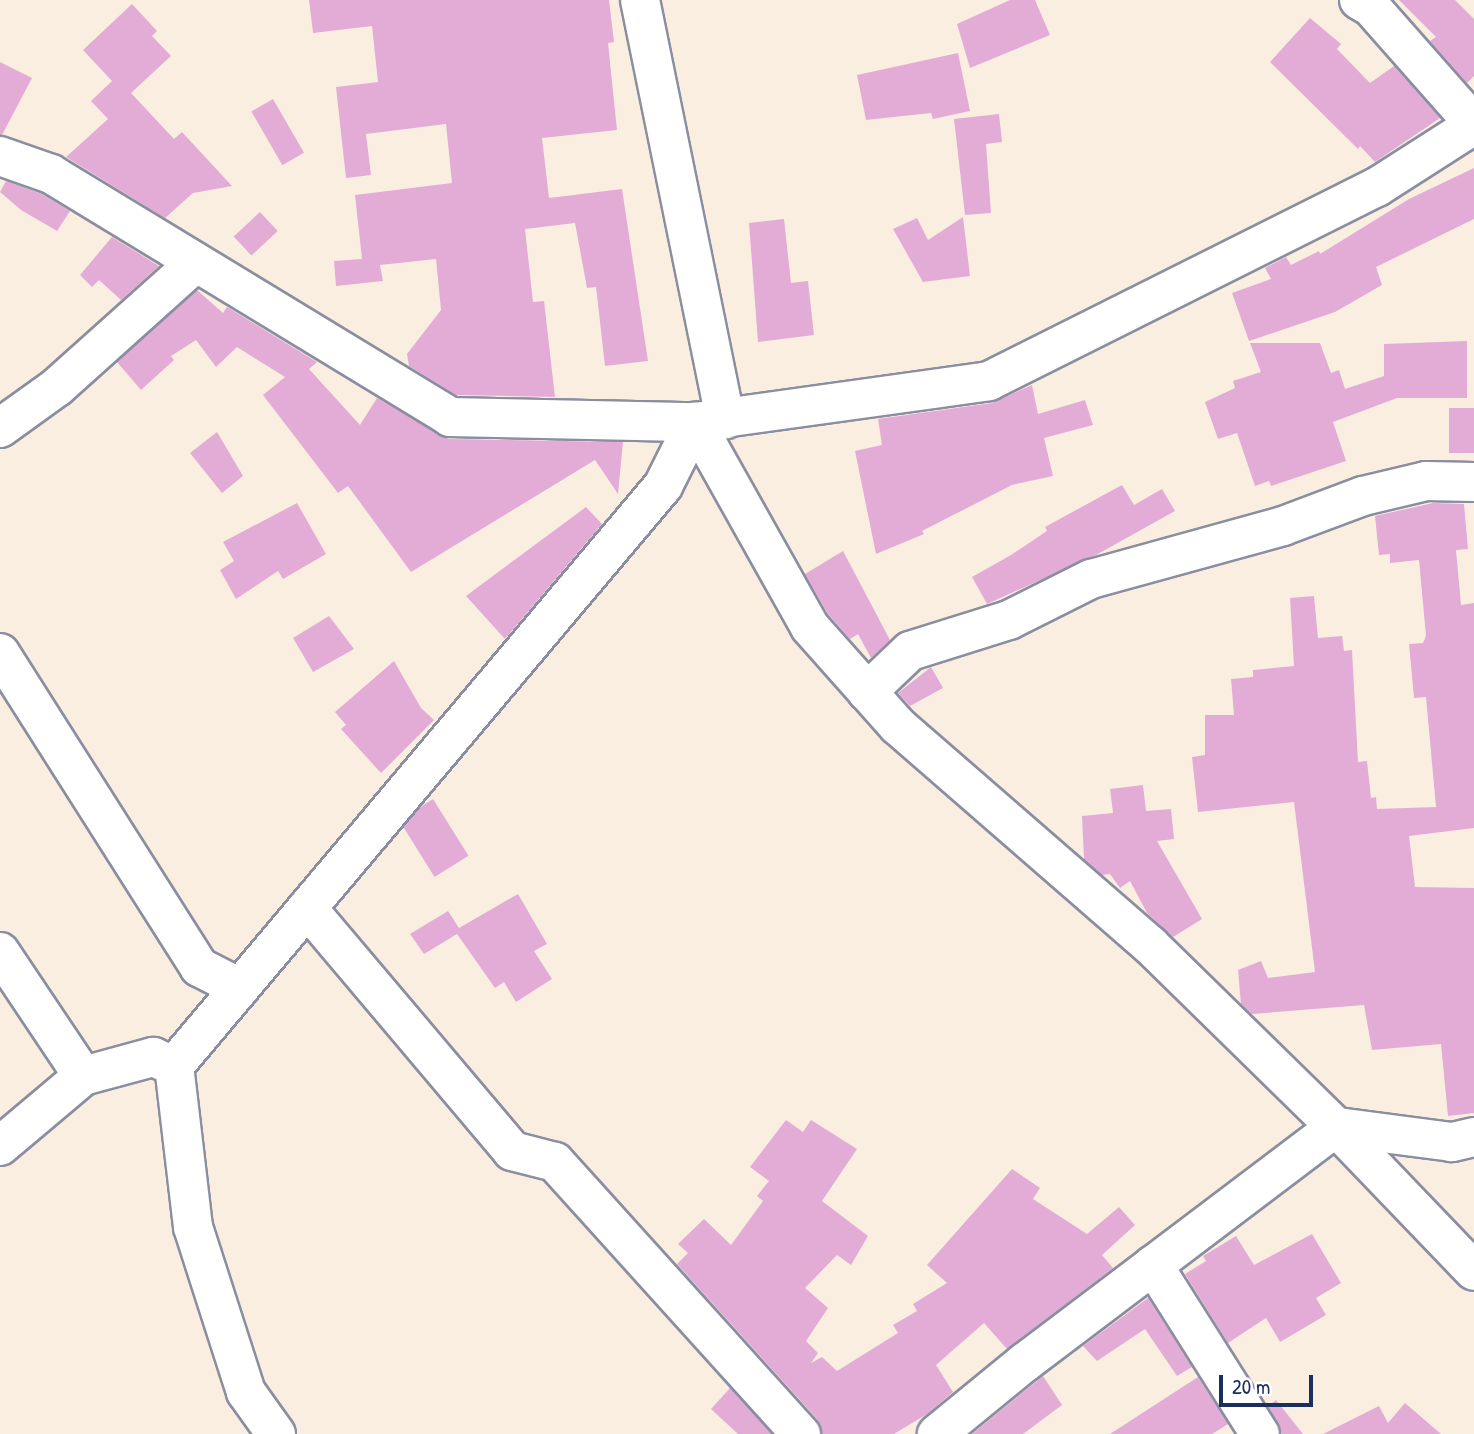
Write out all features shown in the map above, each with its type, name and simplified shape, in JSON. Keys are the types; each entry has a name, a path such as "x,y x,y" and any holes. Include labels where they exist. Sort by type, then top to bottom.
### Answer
{"street":[{"path":"640,0 710,421 810,627 898,726 1150,945 1336,1127 1474,1271"},
{"path":"0,156 51,174 450,417 710,421 989,382 1377,187 1474,124 1371,7 1359,0"},
{"path":"0,428 57,387 195,263"},
{"path":"276,1434 246,1392 193,1227 174,1066 663,486 710,421"},
{"path":"867,692 910,651 1009,620 1091,579 1283,526 1363,496 1426,481 1474,482"},
{"path":"0,653 199,967 240,988"},
{"path":"307,908 512,1151 555,1162 801,1434"},
{"path":"0,951 83,1076"},
{"path":"0,1146 83,1076 153,1057 174,1066"},
{"path":"937,1434 1153,1265 1336,1127 1452,1142 1474,1137"},
{"path":"1153,1265 1260,1434"}],"building":[{"path":"309,0 609,0 614,42 608,43 617,130 542,138 549,198 622,189 648,361 605,366 596,287 587,288 575,223 525,229 533,302 544,301 555,397 456,395 409,366 407,354 441,310 436,259 380,265 383,281 336,286 334,261 362,259 355,195 452,183 446,124 366,134 371,175 346,178 336,87 378,82 372,26 313,33"},
{"path":"1010,0 1035,0 1050,35 970,68 957,24"},
{"path":"1399,0 1455,0 1474,19 1474,76 1467,83 1430,41 1436,37"},
{"path":"132,4 157,31 152,36 171,56 131,93 174,139 182,132 232,186 193,193 165,218 66,157 108,119 91,101 112,81 83,50"},
{"path":"1310,18 1341,44 1337,49 1370,83 1394,66 1440,118 1375,162 1360,146 1358,149 1270,62"},
{"path":"958,53 970,111 933,119 931,113 866,120 857,75"},
{"path":"0,62 32,78 2,135 0,135"},
{"path":"273,99 304,153 282,165 251,112"},
{"path":"999,114 1002,142 986,144 991,213 965,215 954,119"},
{"path":"1474,168 1474,219 1376,267 1382,285 1335,312 1249,341 1232,293 1271,279 1265,268 1286,257 1291,265 1319,251 1320,254 1409,199"},
{"path":"6,181 42,194 70,211 57,231 21,210 0,192"},
{"path":"260,212 278,231 251,256 234,237"},
{"path":"963,217 970,276 923,282 893,229 917,218 928,240"},
{"path":"784,219 791,283 808,281 814,335 758,342 749,223"},
{"path":"112,237 159,266 121,300 99,280 92,287 80,275"},
{"path":"197,290 223,313 227,307 317,362 309,369 360,425 377,398 449,439 623,442 618,494 595,460 411,572 348,486 338,493 263,395 285,377 237,347 216,367 196,340 171,356 174,360 141,390 117,362"},
{"path":"1467,341 1467,398 1397,398 1333,422 1346,461 1271,486 1269,481 1255,486 1237,433 1218,439 1205,402 1235,388 1233,381 1261,372 1250,343 1320,343 1331,373 1339,370 1345,389 1384,376 1384,344"},
{"path":"1032,385 1038,414 1085,400 1093,425 1044,438 1053,476 1012,485 922,531 924,534 876,554 855,451 882,445 878,419 992,403"},
{"path":"1449,408 1474,408 1474,453 1449,453"},
{"path":"217,432 243,476 222,493 190,453"},
{"path":"1122,485 1134,505 1162,489 1175,511 1096,555 987,604 972,577 1047,531 1045,527"},
{"path":"297,503 326,554 283,579 278,571 236,599 220,570 234,561 223,542"},
{"path":"1433,503 1464,504 1468,549 1456,550 1461,605 1474,603 1474,828 1409,836 1415,887 1474,888 1474,1113 1448,1116 1441,1044 1372,1050 1364,1005 1252,1014 1241,1004 1238,970 1261,961 1268,978 1315,972 1294,802 1198,812 1192,757 1205,755 1205,715 1234,715 1231,679 1253,677 1253,670 1294,666 1290,598 1314,596 1318,638 1342,636 1344,651 1352,650 1358,762 1367,761 1371,798 1376,797 1377,809 1436,807 1426,697 1414,698 1409,644 1423,643 1426,636 1419,560 1390,563 1390,554 1379,555 1375,516"},
{"path":"586,507 602,524 505,639 466,596"},
{"path":"843,551 890,640 871,658 858,634 850,639 828,614 805,574"},
{"path":"329,616 354,649 313,672 293,638"},
{"path":"394,661 421,708 434,720 381,773 341,729 346,725 335,712"},
{"path":"931,667 943,688 910,706 898,693"},
{"path":"1143,785 1146,811 1171,809 1174,839 1157,841 1202,919 1173,937 1147,913 1130,881 1120,888 1110,874 1102,875 1084,859 1082,816 1113,813 1110,789"},
{"path":"433,799 469,856 435,877 399,820"},
{"path":"518,894 547,944 534,951 552,979 516,1002 504,982 495,988 457,934 424,954 410,934 448,911 459,928"},
{"path":"786,1120 803,1132 811,1120 857,1149 822,1201 868,1236 851,1265 837,1255 805,1288 828,1308 806,1341 818,1353 811,1363 822,1357 837,1371 898,1333 893,1325 917,1311 913,1304 947,1283 927,1265 1012,1169 1040,1188 1033,1199 1087,1234 1119,1207 1135,1225 1102,1255 1113,1268 1007,1349 984,1323 936,1365 953,1392 927,1414 894,1434 822,1434 817,1419 677,1264 688,1253 678,1244 704,1219 731,1245 763,1201 757,1196 769,1181 750,1167"},
{"path":"1312,1234 1341,1283 1316,1298 1326,1315 1280,1342 1266,1318 1228,1343 1185,1274 1206,1261 1203,1256 1236,1236 1254,1265"},
{"path":"1148,1298 1192,1367 1177,1376 1145,1329 1097,1361 1083,1346"},
{"path":"1043,1376 1062,1405 1023,1434 972,1434"},
{"path":"1198,1377 1228,1424 1212,1434 1110,1434"},
{"path":"730,1388 772,1434 738,1434 711,1409"},
{"path":"1276,1400 1303,1434 1282,1434 1268,1406"},
{"path":"1405,1403 1441,1434 1323,1434 1379,1406 1388,1423"}]}
